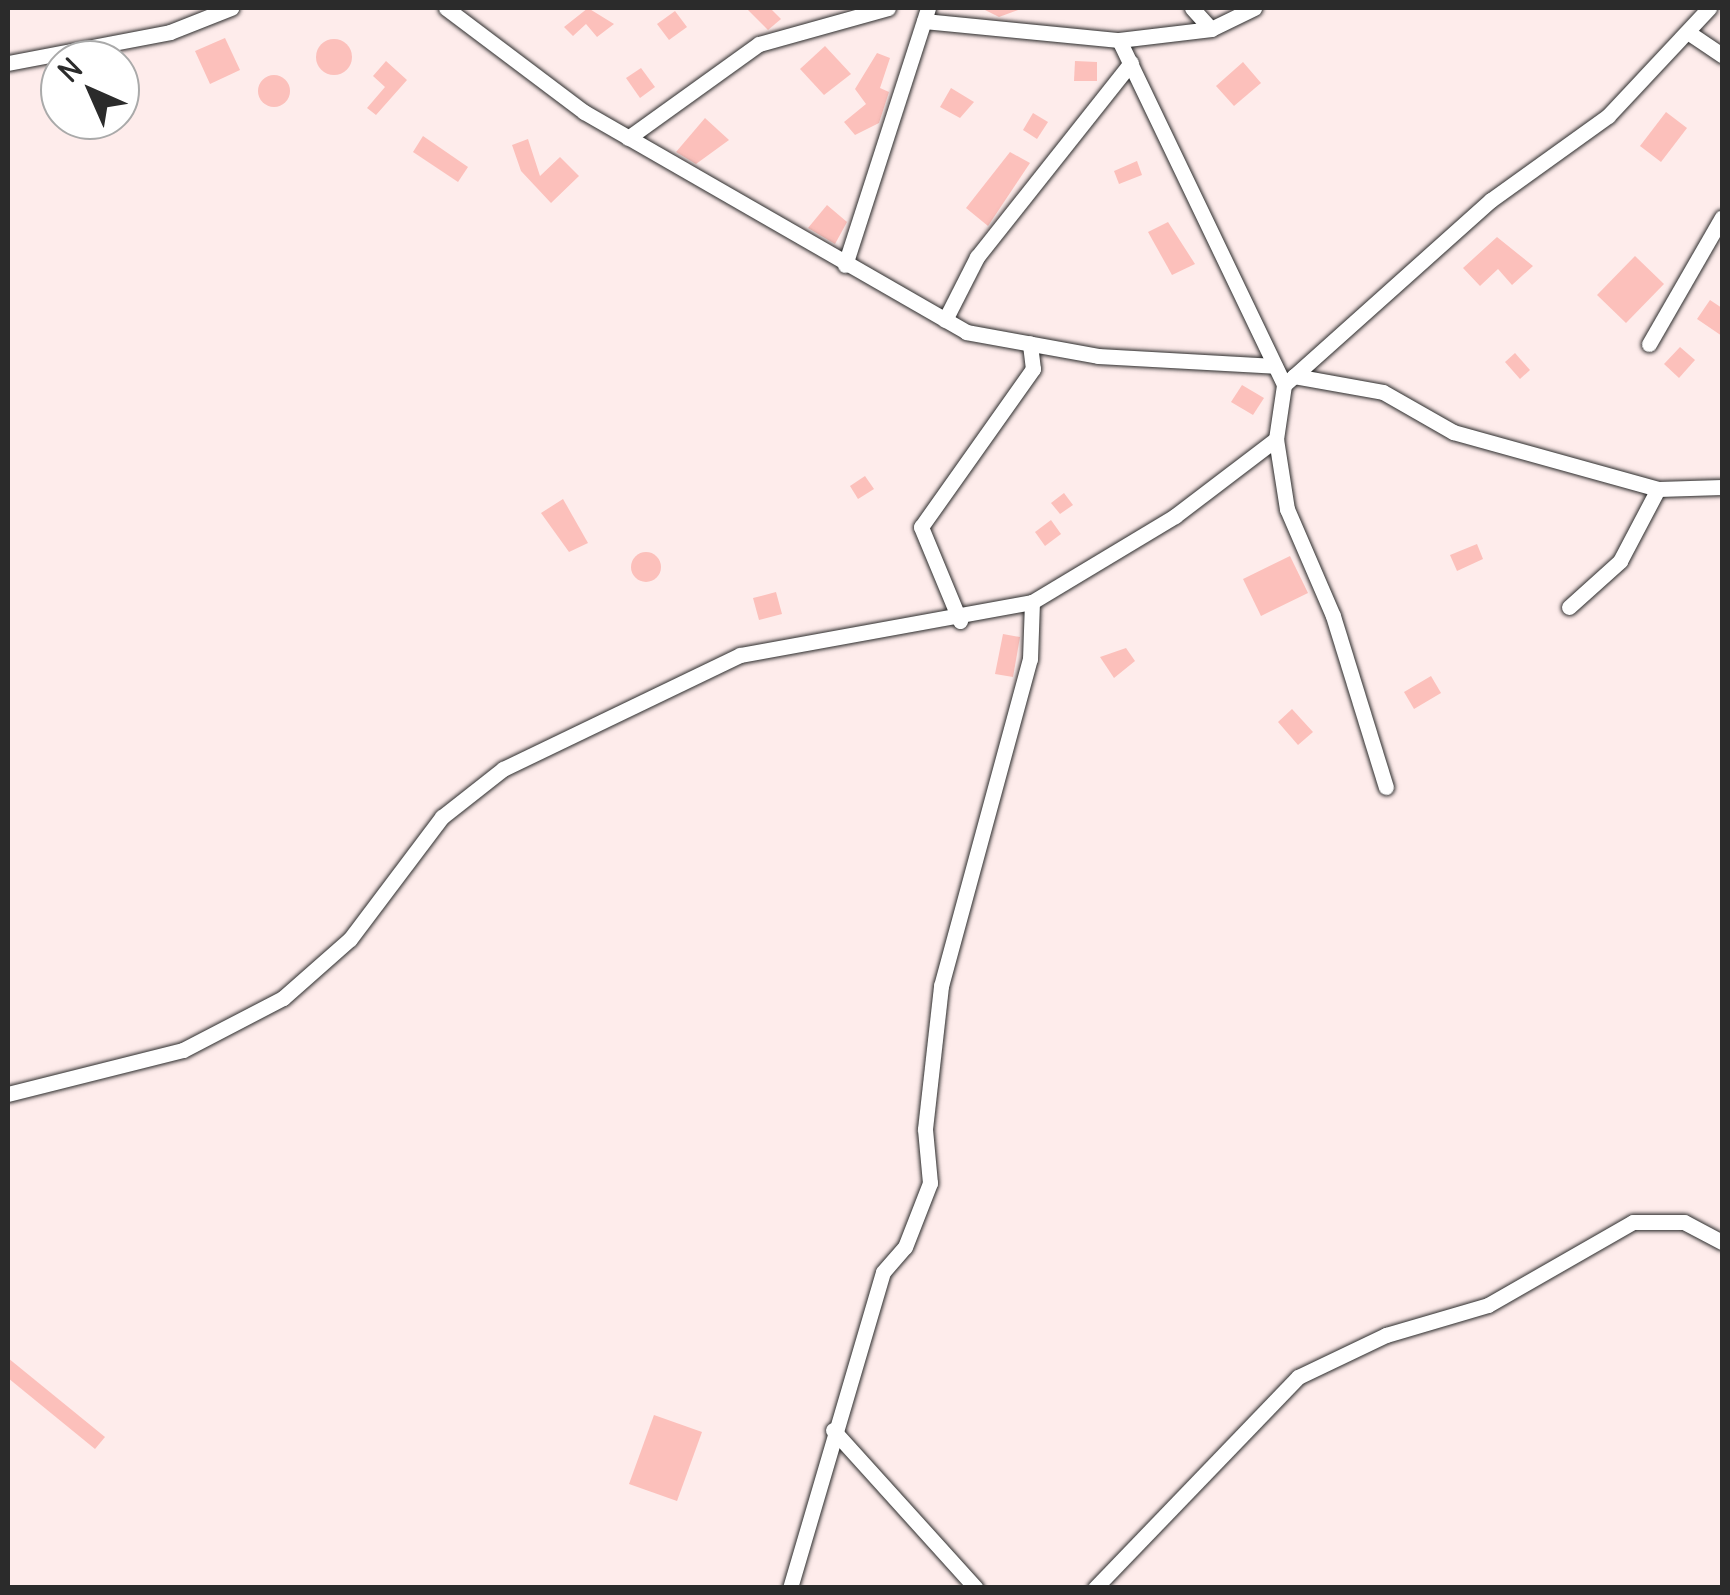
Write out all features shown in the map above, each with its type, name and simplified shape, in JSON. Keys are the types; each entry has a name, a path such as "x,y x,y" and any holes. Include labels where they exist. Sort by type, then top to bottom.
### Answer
{"street":[{"path":"8,63 170,32 230,8"},
{"path":"446,8 628,138 945,320 1030,343 1275,366"},
{"path":"628,138 759,44 888,8"},
{"path":"1192,8 1211,29"},
{"path":"846,265 926,14 1120,40 1211,29 1254,8"},
{"path":"1386,787 1333,616 1286,509 1276,439 1289,380 1491,200 1608,116 1689,34 1709,8"},
{"path":"1689,34 1722,56"},
{"path":"1120,40 1275,366 1289,380 1384,392 1452,432 1658,489 1722,486"},
{"path":"945,320 978,257 1131,63"},
{"path":"1649,344 1722,216"},
{"path":"960,620 921,528 1033,369 1030,343"},
{"path":"8,1094 183,1050 283,998 350,939 442,817 503,769 740,655 960,620 1032,602 1174,516 1276,439"},
{"path":"1569,607 1620,560 1658,489"},
{"path":"790,1588 833,1430 878,1316 884,1272 905,1246 930,1183 925,1130 942,986 1030,659 1032,602"},
{"path":"1095,1588 1298,1378 1386,1335 1488,1305 1633,1222 1684,1222 1722,1240"},
{"path":"833,1430 976,1588"}],"building":[{"path":"588,8 614,24 597,37 586,24 573,36 564,27"},
{"path":"746,8 770,8 781,19 768,30"},
{"path":"981,8 1020,8 1021,9 999,17"},
{"path":"675,11 687,27 669,40 657,24"},
{"path":"225,38 240,70 210,84 195,51"},
{"path":"334,39 347,44 352,57 347,70 334,75 321,70 316,57 321,44"},
{"path":"825,46 851,74 824,95 800,69"},
{"path":"877,53 890,58 880,88 889,92 879,123 855,135 844,122 866,104 855,89"},
{"path":"386,61 407,80 376,115 367,108 385,87 373,76"},
{"path":"1075,61 1097,62 1097,81 1074,81"},
{"path":"1243,62 1261,83 1234,106 1216,86"},
{"path":"641,68 655,87 640,98 626,78"},
{"path":"274,75 285,80 290,91 285,102 274,107 263,102 258,91 263,80"},
{"path":"951,88 974,102 960,118 940,107"},
{"path":"1666,112 1687,128 1661,162 1640,146"},
{"path":"1033,113 1048,122 1037,139 1023,130"},
{"path":"705,118 729,140 696,164 676,152"},
{"path":"423,136 468,167 458,182 413,152"},
{"path":"528,139 540,176 560,157 579,176 551,203 521,171 512,145"},
{"path":"1010,152 1030,163 988,226 966,208"},
{"path":"1137,161 1142,175 1119,184 1114,171"},
{"path":"827,205 847,222 835,244 808,228"},
{"path":"1168,222 1195,264 1172,275 1148,232"},
{"path":"1497,237 1533,266 1512,285 1498,269 1480,286 1463,268"},
{"path":"1635,256 1664,284 1626,323 1597,295"},
{"path":"1710,300 1722,308 1722,336 1697,319"},
{"path":"1680,347 1695,360 1679,378 1664,364"},
{"path":"1515,353 1530,370 1520,379 1505,362"},
{"path":"1242,385 1264,398 1253,415 1231,402"},
{"path":"865,476 874,489 858,499 850,486"},
{"path":"1064,493 1073,505 1060,514 1051,503"},
{"path":"563,499 588,543 569,552 541,513"},
{"path":"1051,520 1061,534 1045,546 1035,532"},
{"path":"1477,544 1483,559 1457,571 1450,555"},
{"path":"646,552 657,556 661,567 657,578 646,582 635,578 631,567 635,556"},
{"path":"1290,556 1308,593 1261,616 1243,579"},
{"path":"776,592 782,614 759,620 753,598"},
{"path":"1003,634 1020,637 1013,677 995,674"},
{"path":"1126,648 1135,661 1114,678 1100,657"},
{"path":"1431,676 1441,693 1414,709 1404,692"},
{"path":"1292,709 1313,732 1298,745 1278,722"},
{"path":"8,1358 105,1437 95,1449 8,1378"},
{"path":"654,1415 702,1432 677,1501 629,1484"}]}
